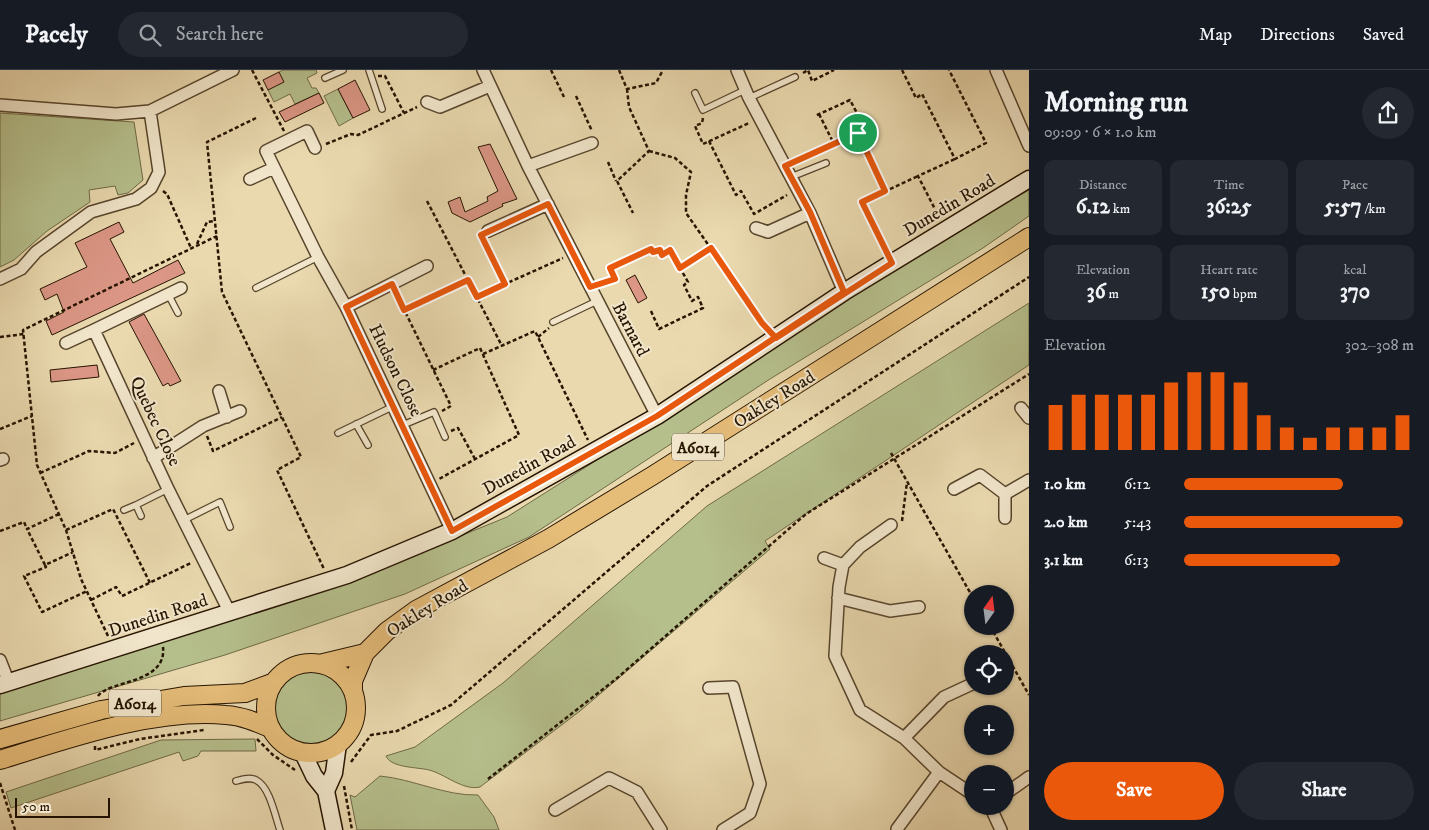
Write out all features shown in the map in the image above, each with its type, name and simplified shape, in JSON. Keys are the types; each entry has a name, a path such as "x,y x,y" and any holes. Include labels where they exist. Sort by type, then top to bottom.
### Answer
{"main road":[{"name":"Oakley Road","path":"353,692 353,681 365,653 387,631 416,610 548,539 652,476 1029,237"},
{"path":"320,664 340,674 353,692 356,706 354,720 348,734 338,744 328,750 303,753 262,732 266,698 272,684 282,673 293,666 306,663 320,664 365,653"},
{"name":"A6014","path":"0,740 101,710 184,696 245,693 272,684"},
{"name":"A6014","path":"0,760 92,733 156,719 226,714 244,718 262,732"}],"street":[{"path":"0,105 116,114 150,111 233,70"},
{"name":"Barnard","path":"483,70 528,166 657,416"},
{"path":"737,70 747,94 810,212 844,292"},
{"path":"996,70 1029,146"},
{"path":"427,102 440,108 490,86"},
{"path":"0,279 21,269 36,252 91,212 136,199 152,186 158,172 150,111"},
{"name":"Hudson Close","path":"315,148 307,131 266,151 318,257 346,307 452,531"},
{"path":"528,166 592,143"},
{"path":"250,179 274,168"},
{"name":"Dunedin Road","path":"5,684 347,574 452,531 657,416 844,292 1029,179"},
{"path":"488,231 548,204"},
{"path":"756,228 768,232 810,212"},
{"path":"346,307 428,266"},
{"path":"66,343 181,288"},
{"name":"Quebec Close","path":"94,330 168,489 230,612"},
{"path":"218,391 227,417"},
{"path":"1021,408 1029,418"},
{"path":"154,458 203,426 240,411"},
{"path":"954,489 980,475 1005,494"},
{"path":"1005,494 1029,480"},
{"path":"1005,494 1005,518"},
{"path":"891,525 860,547 843,565 838,598 835,656 860,710 904,738 939,772 964,789"},
{"path":"824,558 843,565"},
{"path":"838,598 890,611 919,607"},
{"path":"0,660 5,684"},
{"path":"709,688 733,687 760,784 750,813 723,830"},
{"path":"904,738 944,697 964,688"},
{"path":"326,791 334,773 338,744"},
{"path":"303,753 314,776 326,791 334,830"},
{"path":"897,828 939,772"},
{"path":"1014,788 1029,777"},
{"path":"555,810 609,778 637,792 661,830"},
{"path":"994,815 1002,830"}],"lane":[{"path":"324,78 343,70"},
{"path":"371,73 382,109"},
{"path":"695,93 703,110 795,77"},
{"path":"791,177 826,162"},
{"path":"256,288 318,257"},
{"path":"168,294 178,313"},
{"path":"553,322 597,301"},
{"path":"338,432 394,406"},
{"path":"403,425 434,412 445,436"},
{"path":"356,424 368,445"},
{"path":"124,510 168,489"},
{"path":"184,520 220,502 230,527"},
{"path":"136,505 141,516"},
{"path":"236,781 248,778 256,780 265,788 280,830"}],"path":[{"path":"252,70 289,139"},
{"path":"551,70 564,97"},
{"path":"619,70 627,90 630,107 649,151"},
{"path":"627,90 656,83 663,70"},
{"path":"795,77 808,70 812,81 834,70"},
{"path":"902,70 916,98 922,94 955,159"},
{"path":"892,263 862,202 986,143 949,70"},
{"path":"371,73 385,76 404,113"},
{"path":"576,96 593,133 592,143"},
{"path":"785,166 866,130 850,100 815,116"},
{"path":"315,148 352,134 358,135 427,102"},
{"path":"706,108 702,123 695,126 703,144 760,118"},
{"path":"820,114 834,144"},
{"path":"256,118 207,142 222,292 301,457 277,470 326,573"},
{"path":"858,133 885,191"},
{"path":"709,141 736,195 741,191 754,214 798,190"},
{"path":"617,182 649,151"},
{"path":"649,151 675,158 691,172 686,196 686,213 762,323 776,338"},
{"path":"608,162 633,213"},
{"path":"918,176 946,230"},
{"path":"152,186 167,194 192,248"},
{"path":"427,201 502,346"},
{"path":"197,245 207,222 215,221"},
{"path":"488,231 481,235 505,284"},
{"path":"115,649 87,591 66,530 37,465 23,330 217,236"},
{"path":"680,268 711,248"},
{"path":"590,287 615,279 610,268 651,249 653,252 660,250 662,255 670,250 688,282 684,285 692,301 698,297 703,308 659,329 651,311"},
{"path":"477,297 573,254"},
{"path":"348,769 350,762 371,734 397,731 451,706 706,486 1029,277"},
{"path":"404,310 468,280"},
{"path":"392,284 451,406 435,414"},
{"path":"538,337 547,331 553,322"},
{"path":"483,354 535,331 594,451"},
{"path":"0,337 24,334"},
{"path":"430,484 518,435 480,348 433,370"},
{"path":"488,779 616,679 806,514 853,482 895,459 1029,374"},
{"path":"0,429 32,416"},
{"path":"203,426 213,451 282,417"},
{"path":"445,436 458,428 474,460"},
{"path":"40,473 89,451 114,454 144,437"},
{"path":"891,453 966,585"},
{"path":"891,525 903,520 907,481"},
{"path":"66,530 113,509 150,583"},
{"path":"27,529 59,514"},
{"path":"0,531 24,522 45,565"},
{"path":"73,552 45,565 46,567 24,576 42,612 87,591"},
{"path":"91,600 116,587 122,596 202,557"},
{"path":"97,694 136,680 153,670 161,662 164,652 162,634"},
{"path":"995,635 1029,695"},
{"path":"96,750 140,739 206,730"},
{"path":"262,732 273,755 293,768 299,775"},
{"path":"345,777 344,795 352,830"},
{"path":"0,783 15,830"}],"green space":[{"path":"283,70 316,70 317,73 307,78 312,88 316,88 319,93 295,104 290,94 274,102 268,90 279,72"},
{"path":"338,89 353,118 339,126 324,96"},
{"path":"0,113 134,122 143,180 128,193 118,195 115,186 89,190 90,202 47,231 14,260 0,267"},
{"path":"1029,185 1029,216 983,248 770,379 529,537 405,594 225,655 0,721 0,688 335,587 507,517 709,389 874,281"},
{"path":"1029,303 1029,365 765,541 770,549 580,711 480,787 467,787 429,770 399,765 393,763 386,756 415,747 503,683 707,506"},
{"path":"305,672 319,672 333,678 343,688 349,702 347,723 333,740 319,746 305,746 291,740 281,730 275,716 275,702 281,688 291,678"},
{"path":"255,739 256,751 201,751 198,756 183,761 179,752 11,808 6,792 161,740"},
{"path":"380,776 405,780 453,793 478,795 494,817 499,830 357,830 350,795 355,797"}],"building":[{"path":"279,72 284,82 268,90 263,80"},
{"path":"355,80 370,110 353,118 338,89"},
{"path":"319,93 324,103 285,122 279,112"},
{"path":"490,144 517,199 502,204 503,206 470,222 452,213 448,202 460,197 465,212 488,201 487,197 498,191 478,147"},
{"path":"119,222 124,232 110,239 133,283 178,260 185,273 52,335 46,321 64,312 57,294 45,300 40,289 87,267 75,243"},
{"path":"635,275 647,298 638,303 626,280"},
{"path":"144,314 181,381 170,386 168,383 163,386 129,322"},
{"path":"97,365 99,377 51,382 50,370"}],"route":[{"path":"858,133 785,166 810,212 844,292 657,416 452,531 346,307 392,284 404,310 468,280 477,297 505,284 481,235 548,204 590,287 615,279 610,268 628,258 651,249 653,252 660,250 662,255 670,250 680,268 711,248 762,323 776,338 844,292 892,263 862,202 885,191 858,133"}]}
